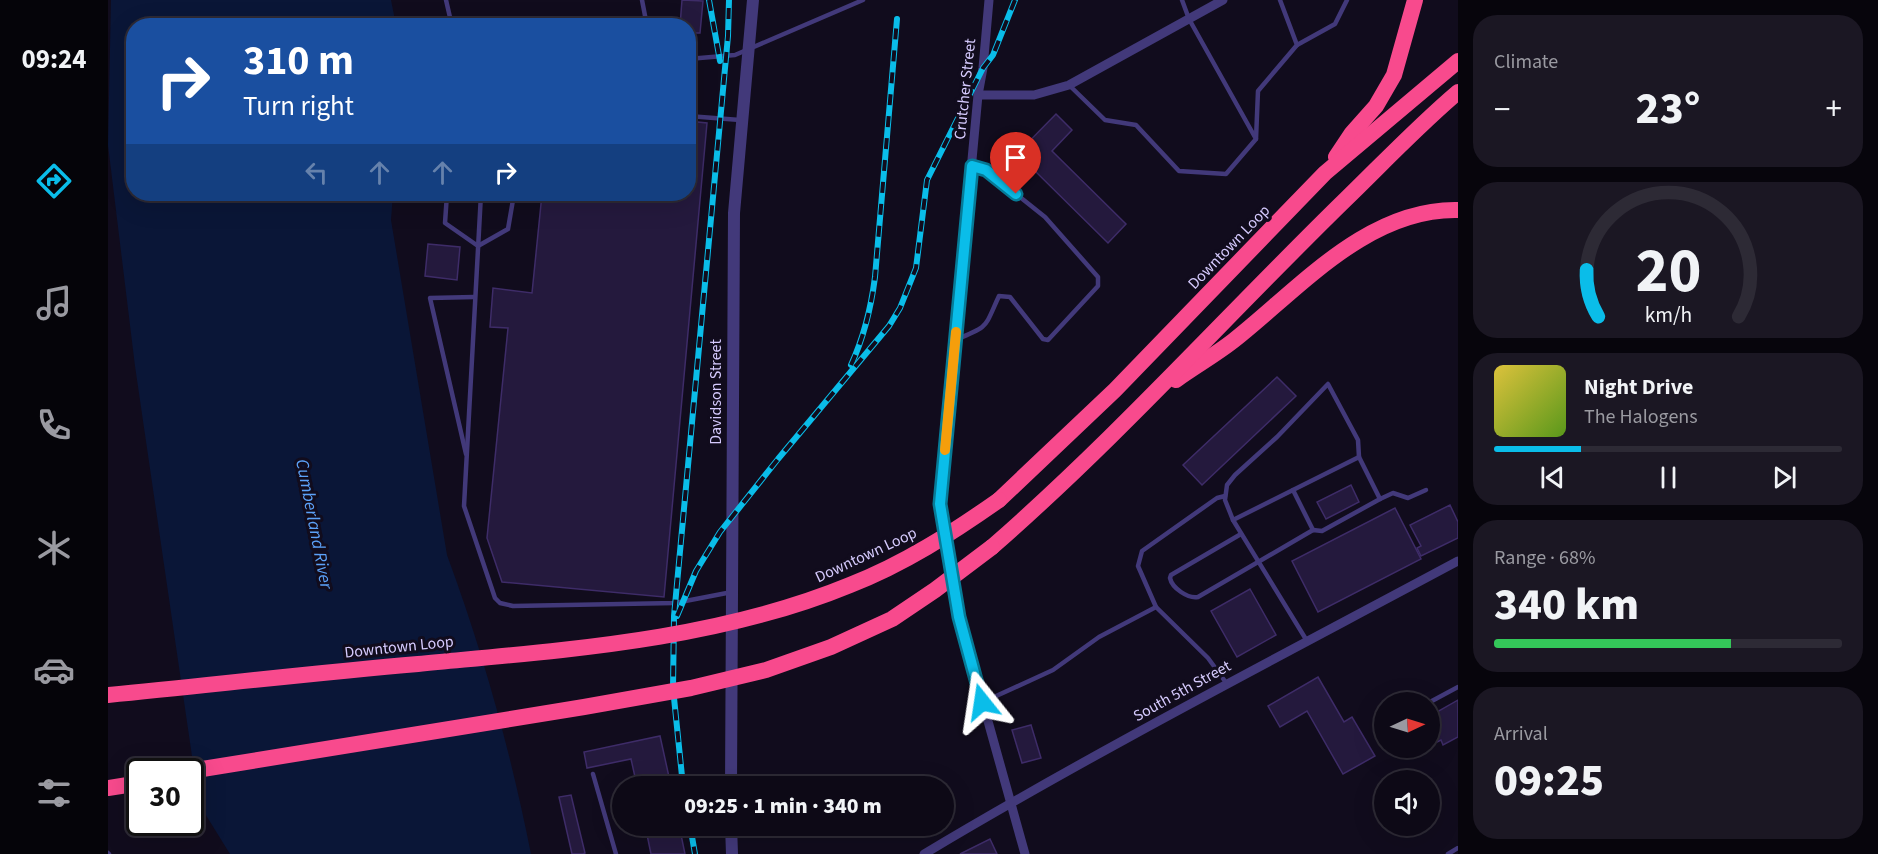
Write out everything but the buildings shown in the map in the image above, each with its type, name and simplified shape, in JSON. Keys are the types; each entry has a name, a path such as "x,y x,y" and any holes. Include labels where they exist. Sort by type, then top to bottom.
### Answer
{"highway":[{"path":"1325,173 1352,133 1376,106 1394,75 1415,0"},
{"name":"Downtown Loop","path":"108,695 556,651 647,638 729,622 794,606 851,585 896,564 952,532 999,500 1115,390 1325,173 1458,61"},
{"path":"204,769 691,688 766,670 831,647 892,619 992,547 1042,502 1312,232 1458,92"},
{"path":"1145,400 1231,342 1320,267 1375,230 1419,214 1458,210"},
{"path":"1419,214 1458,221"},
{"path":"108,787 126,785"}],"street":[{"name":"Davidson Street","path":"731,776 734,213 753,0"},
{"name":"Crutcher Street","path":"990,0 978,95 940,504 959,617 1025,854"},
{"path":"978,95 1034,95 1070,85 1223,0"},
{"name":"South 5th Street","path":"924,854 936,851 1009,803 1306,640 1458,561"},
{"path":"731,836 732,854"}],"lane":[{"path":"446,0 450,18"},
{"path":"642,0 645,18"},
{"path":"696,58 735,55 863,0"},
{"path":"1182,0 1189,19 1256,139"},
{"path":"1280,0 1297,45"},
{"path":"1070,85 1105,120 1136,125 1179,171 1226,174 1256,139 1258,91 1297,45 1335,24 1347,0"},
{"path":"696,117 742,120"},
{"path":"956,340 981,330 989,321 999,296 1010,297 1043,339 1048,340 1098,286 1098,277 1045,217 986,170 972,166"},
{"path":"447,201 445,223 478,246"},
{"path":"481,201 464,506 495,598 500,603 513,606 675,603 732,592"},
{"path":"478,246 508,229 513,201"},
{"path":"468,460 430,298 474,297"},
{"path":"1306,640 1233,520 1225,496 1227,485 1328,384 1358,440 1359,457 1380,499"},
{"path":"1233,520 1359,457"},
{"path":"1293,490 1313,530"},
{"path":"1241,534 1171,575 1171,584 1190,598 1198,597 1313,530 1322,531 1393,493 1408,498 1426,490"},
{"path":"1225,496 1217,498 1142,551 1138,566 1156,607 1208,658 1227,684"},
{"path":"982,702 1053,670 1099,637 1156,607"},
{"path":"1440,697 1458,687"},
{"path":"593,774 616,854"},
{"path":"1448,854 1458,848"}],"water":[{"name":"Cumberland River","path":"111,0 391,0 395,18 126,18 126,201 392,201 391,220 447,555 495,703 531,854 230,854 204,812 204,758 192,758 135,366 108,145"}],"railway":[{"path":"709,0 720,61"},
{"path":"682,776 673,688 674,616 728,36 729,0"},
{"path":"677,616 696,571 720,532 889,326 900,308 916,268 927,180 983,68 993,55 1015,0"},
{"path":"851,365 860,344 875,277 897,19"},
{"path":"692,836 695,854"}],"slow traffic":[{"path":"945,450 956,332"}],"route":[{"path":"982,702 959,617 940,504 972,166 986,170 1016,194"}]}
